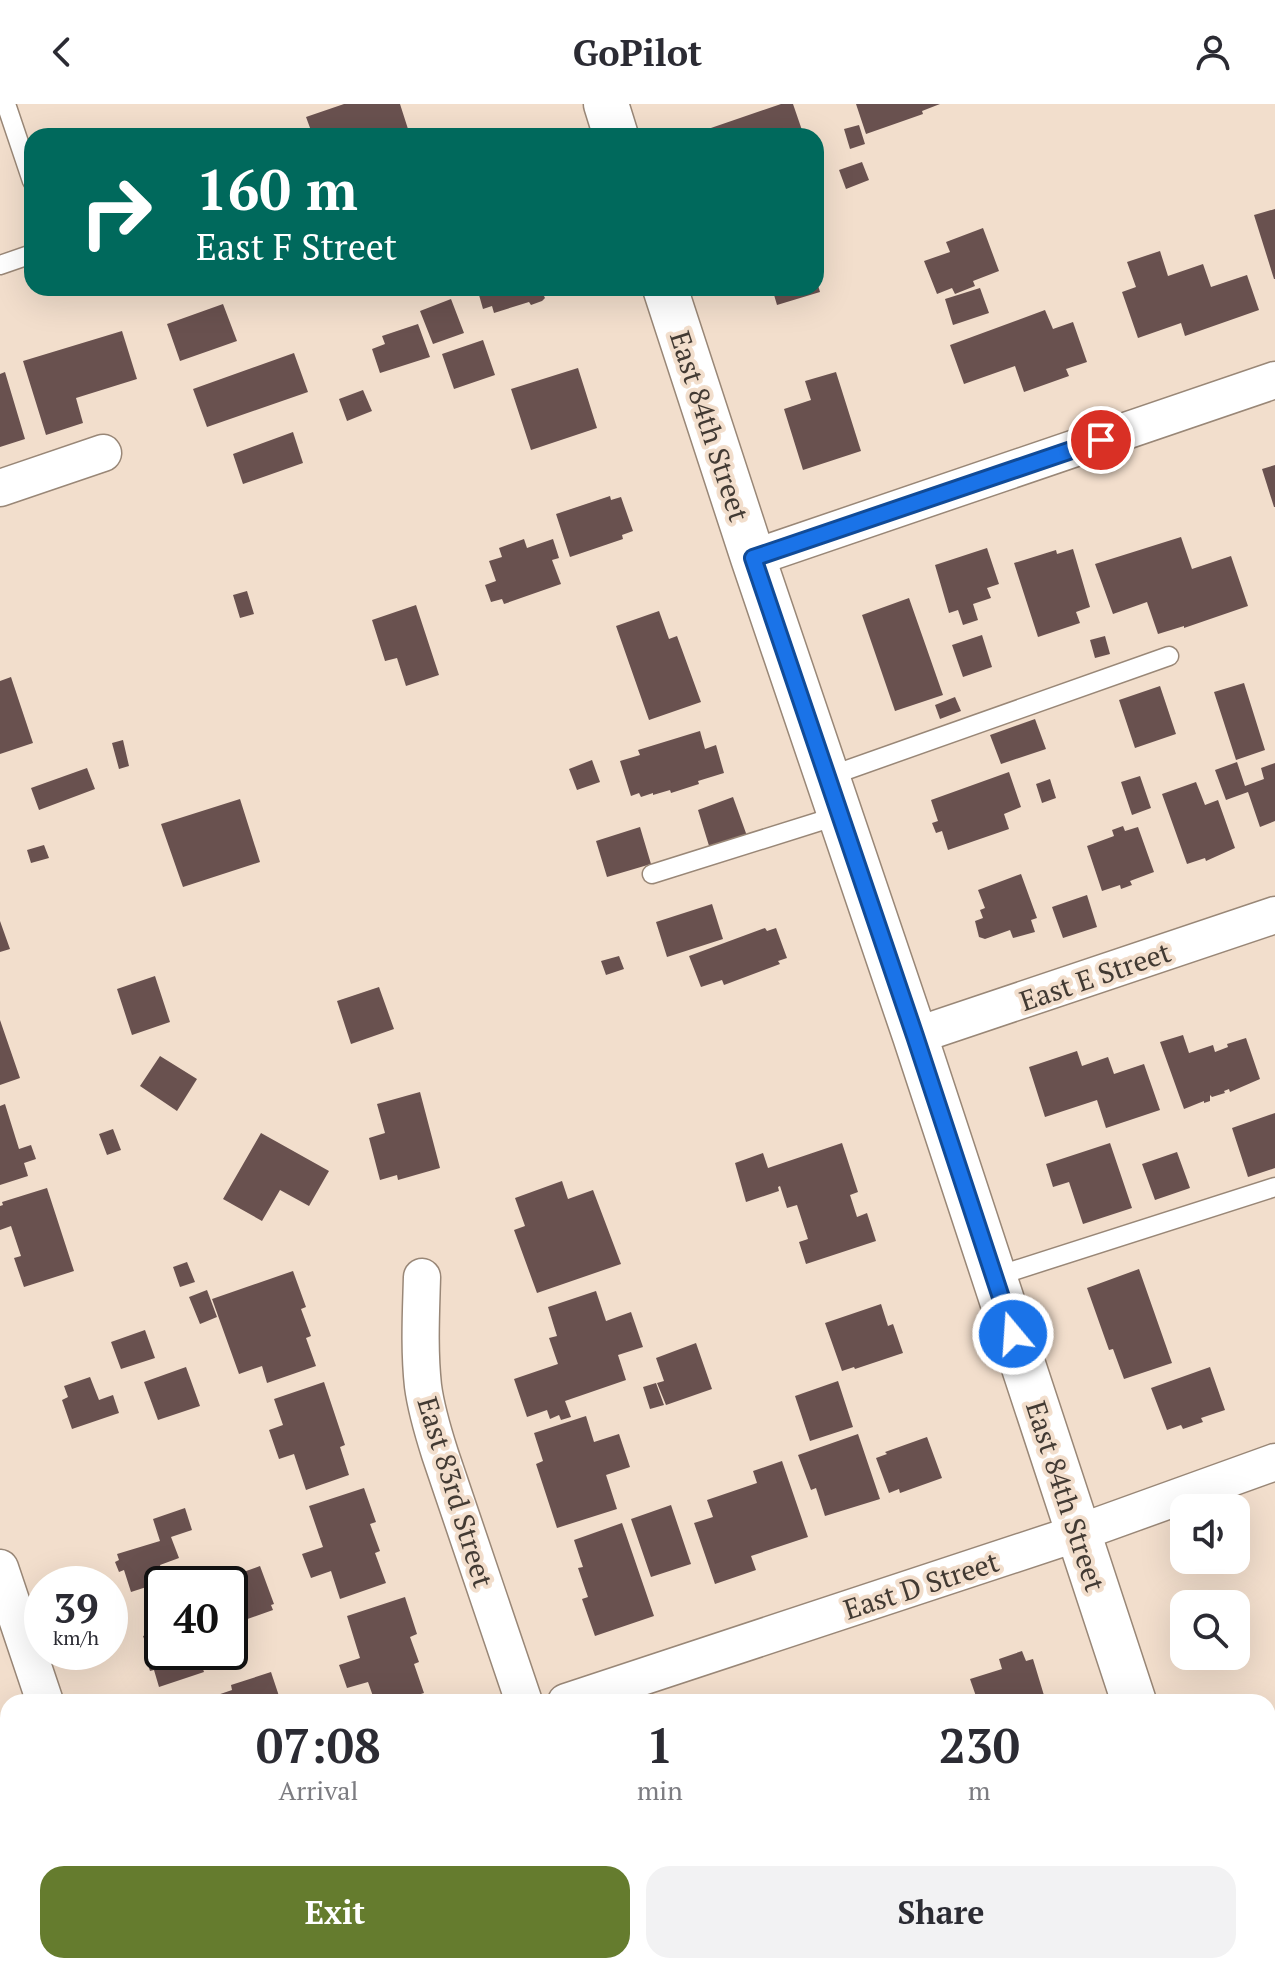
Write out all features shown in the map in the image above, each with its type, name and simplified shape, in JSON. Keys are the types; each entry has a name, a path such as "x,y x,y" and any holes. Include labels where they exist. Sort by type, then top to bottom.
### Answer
{"street":[{"path":"606,104 614,128"},
{"name":"East 84th Street","path":"668,296 1131,1694"},
{"path":"753,558 1275,380"},
{"path":"0,488 103,453"},
{"name":"East E Street","path":"915,1036 1275,915"},
{"name":"East 83rd Street","path":"422,1277 420,1339 430,1421 521,1694"},
{"name":"East D Street","path":"590,1694 1078,1533 1275,1462"},
{"path":"0,1568 42,1694"}],"lane":[{"path":"6,104 24,157"},
{"path":"0,265 24,257"},
{"path":"652,874 1169,656"},
{"path":"994,1277 1275,1187"}],"building":[{"path":"344,104 400,104 408,128 310,128 306,117"},
{"path":"781,104 793,104 801,128 711,128"},
{"path":"856,104 940,104 922,111 923,114 866,134"},
{"path":"859,125 865,144 850,149 844,129"},
{"path":"862,162 869,180 846,189 839,170"},
{"path":"1275,209 1275,279 1274,279 1254,215"},
{"path":"983,228 999,271 973,281 975,286 955,294 952,288 937,294 924,261 950,252 946,242"},
{"path":"1160,251 1168,276 1203,264 1211,287 1247,275 1259,310 1185,336 1181,323 1138,338 1122,292 1136,287 1127,262"},
{"path":"980,288 989,313 953,325 945,299"},
{"path":"479,296 545,298 531,305 529,302 494,313 492,306 483,309"},
{"path":"774,296 807,296 777,305"},
{"path":"451,299 464,333 433,344 420,311"},
{"path":"223,304 237,341 180,361 167,324"},
{"path":"1045,310 1053,329 1073,322 1087,362 1066,369 1069,376 1024,392 1015,366 964,384 950,345"},
{"path":"418,324 430,357 380,373 372,349 385,344 382,336"},
{"path":"122,331 137,379 76,398 83,423 46,435 23,361"},
{"path":"483,340 495,375 454,389 442,354"},
{"path":"294,353 308,392 207,427 193,389"},
{"path":"578,368 597,428 531,450 511,389"},
{"path":"5,372 25,439 0,447 0,374"},
{"path":"836,372 861,451 803,470 784,409 811,400 805,381"},
{"path":"363,390 372,411 347,421 339,399"},
{"path":"293,432 303,463 243,484 233,454"},
{"path":"1275,465 1275,507 1274,507 1262,469"},
{"path":"610,496 611,500 621,497 633,531 622,535 623,539 570,557 556,514"},
{"path":"1181,537 1192,569 1231,556 1248,606 1158,634 1147,602 1113,614 1095,564"},
{"path":"524,539 527,548 553,539 559,558 552,560 561,584 504,604 502,599 491,602 485,585 496,581 489,561 502,557 499,548"},
{"path":"987,548 999,584 987,588 991,598 973,604 978,620 963,625 958,610 949,613 935,565"},
{"path":"1073,549 1090,607 1076,612 1080,623 1038,637 1014,563 1056,550 1057,554"},
{"path":"247,591 254,614 240,618 233,595"},
{"path":"909,598 943,695 895,711 862,615"},
{"path":"416,605 439,675 406,686 397,658 385,661 372,620"},
{"path":"659,611 669,639 677,636 701,702 649,720 616,626"},
{"path":"982,635 992,667 963,677 952,645"},
{"path":"1105,636 1110,654 1095,658 1090,640"},
{"path":"11,677 33,743 0,754 0,681"},
{"path":"1244,683 1265,750 1236,760 1214,692"},
{"path":"1160,686 1176,734 1135,748 1119,700"},
{"path":"955,697 961,711 940,719 935,705"},
{"path":"1035,719 1046,749 1001,764 990,735"},
{"path":"700,731 705,749 716,745 724,773 671,793 670,790 641,797 639,793 631,796 620,761 640,755 638,750"},
{"path":"123,740 129,766 119,769 112,743"},
{"path":"592,760 600,782 577,790 569,769"},
{"path":"1237,762 1245,786 1264,779 1261,768 1275,763 1275,821 1260,827 1248,792 1226,800 1215,770"},
{"path":"87,768 95,789 39,810 31,788"},
{"path":"1009,772 1021,807 1004,814 1009,829 948,850 942,831 936,833 932,823 938,821 931,800"},
{"path":"1140,776 1151,808 1132,815 1121,782"},
{"path":"1050,779 1056,798 1042,803 1036,784"},
{"path":"1196,782 1205,805 1218,800 1235,848 1206,861 1205,858 1187,864 1162,794"},
{"path":"733,797 747,836 710,849 698,810"},
{"path":"240,799 260,862 183,887 161,824"},
{"path":"1123,826 1125,831 1138,827 1154,872 1130,881 1132,885 1102,891 1087,846 1114,836 1112,830"},
{"path":"640,827 651,864 607,877 596,841"},
{"path":"44,845 49,858 31,863 27,850"},
{"path":"1021,874 1037,918 1031,920 1035,932 1013,938 1010,930 985,939 979,937 975,921 983,918 980,910 985,908 978,890"},
{"path":"1087,895 1097,927 1063,938 1052,907"},
{"path":"712,904 723,939 667,957 656,922"},
{"path":"0,921 10,949 0,952"},
{"path":"765,928 767,931 776,928 787,958 778,961 780,964 724,985 722,980 701,987 689,956"},
{"path":"619,956 624,969 606,975 601,961"},
{"path":"155,976 170,1022 132,1035 117,989"},
{"path":"379,987 394,1029 351,1044 337,1001"},
{"path":"0,1020 20,1078 0,1085"},
{"path":"1183,1035 1189,1053 1213,1045 1215,1052 1246,1038 1260,1079 1230,1092 1229,1089 1225,1093 1210,1095 1210,1101 1184,1109 1160,1042"},
{"path":"1077,1051 1082,1066 1108,1057 1114,1074 1144,1064 1160,1110 1106,1128 1097,1100 1045,1117 1029,1067"},
{"path":"160,1056 197,1079 177,1111 140,1086"},
{"path":"420,1092 440,1168 398,1180 397,1175 380,1180 369,1138 385,1133 377,1104"},
{"path":"5,1104 19,1149 31,1145 36,1159 24,1163 28,1176 0,1185 0,1106"},
{"path":"1275,1113 1275,1168 1248,1177 1232,1128"},
{"path":"113,1129 121,1150 107,1155 99,1134"},
{"path":"261,1133 329,1171 309,1206 280,1190 262,1221 223,1199"},
{"path":"842,1143 858,1192 850,1195 857,1217 867,1213 876,1241 806,1264 799,1242 808,1239 797,1205 787,1208 780,1186 779,1191 746,1202 735,1163 763,1153 768,1168"},
{"path":"1110,1143 1132,1208 1083,1224 1069,1182 1053,1187 1046,1164"},
{"path":"1177,1152 1190,1188 1155,1200 1142,1164"},
{"path":"562,1181 568,1199 593,1190 621,1264 537,1293 514,1230 525,1226 515,1198"},
{"path":"47,1188 74,1271 24,1287 14,1258 21,1256 11,1226 0,1230 0,1206 2,1202"},
{"path":"187,1262 195,1282 180,1287 173,1267"},
{"path":"1139,1269 1172,1363 1124,1379 1113,1349 1109,1350 1087,1288"},
{"path":"293,1271 306,1307 301,1309 311,1336 306,1338 316,1366 267,1383 262,1366 239,1374 212,1299"},
{"path":"207,1290 217,1317 200,1324 189,1297"},
{"path":"596,1291 606,1321 631,1312 643,1347 618,1355 626,1380 565,1401 571,1417 561,1420 559,1415 550,1419 547,1410 527,1417 514,1379 558,1364 549,1338 557,1336 548,1307"},
{"path":"881,1304 888,1326 893,1324 903,1353 842,1371 825,1323"},
{"path":"145,1330 155,1358 121,1369 111,1342"},
{"path":"696,1343 712,1389 666,1405 657,1383 664,1381 656,1358"},
{"path":"186,1367 200,1406 158,1420 144,1382"},
{"path":"1210,1367 1225,1410 1201,1418 1203,1422 1183,1429 1181,1425 1167,1430 1151,1388"},
{"path":"90,1377 99,1400 113,1395 119,1413 72,1429 62,1400 68,1397 64,1386"},
{"path":"838,1381 853,1427 810,1441 795,1396"},
{"path":"324,1382 345,1445 340,1447 349,1475 306,1490 294,1454 279,1459 269,1430 283,1425 274,1399"},
{"path":"656,1383 664,1405 650,1409 643,1387"},
{"path":"586,1416 594,1442 619,1434 630,1467 606,1475 617,1509 557,1528 536,1464 543,1461 534,1433"},
{"path":"858,1434 880,1499 825,1516 816,1488 811,1490 798,1455"},
{"path":"927,1437 942,1478 900,1493 899,1489 889,1493 876,1458"},
{"path":"782,1461 808,1537 751,1556 756,1570 715,1584 694,1523 713,1517 707,1500 757,1483 753,1471"},
{"path":"364,1488 376,1522 370,1524 380,1551 375,1553 386,1583 340,1599 331,1571 311,1578 302,1554 323,1547 309,1506"},
{"path":"671,1505 691,1564 651,1577 631,1519"},
{"path":"185,1508 192,1530 171,1537 179,1558 160,1566 144,1566 144,1588 131,1592 128,1566 117,1566 117,1554 160,1541 153,1519"},
{"path":"622,1523 654,1616 595,1636 582,1599 588,1597 578,1568 583,1567 574,1540"},
{"path":"260,1566 274,1604 271,1605 273,1610 248,1619 248,1570"},
{"path":"405,1597 417,1634 410,1637 419,1662 414,1664 424,1693 372,1694 368,1682 347,1688 339,1665 360,1658 347,1616"},
{"path":"1022,1651 1026,1661 1033,1659 1044,1694 975,1694 970,1679 1002,1669 999,1659"},
{"path":"154,1670 203,1670 204,1672 159,1687"},
{"path":"271,1672 278,1694 220,1694 232,1690 231,1685"}],"route":[{"path":"1013,1334 753,558 1101,440"}]}
